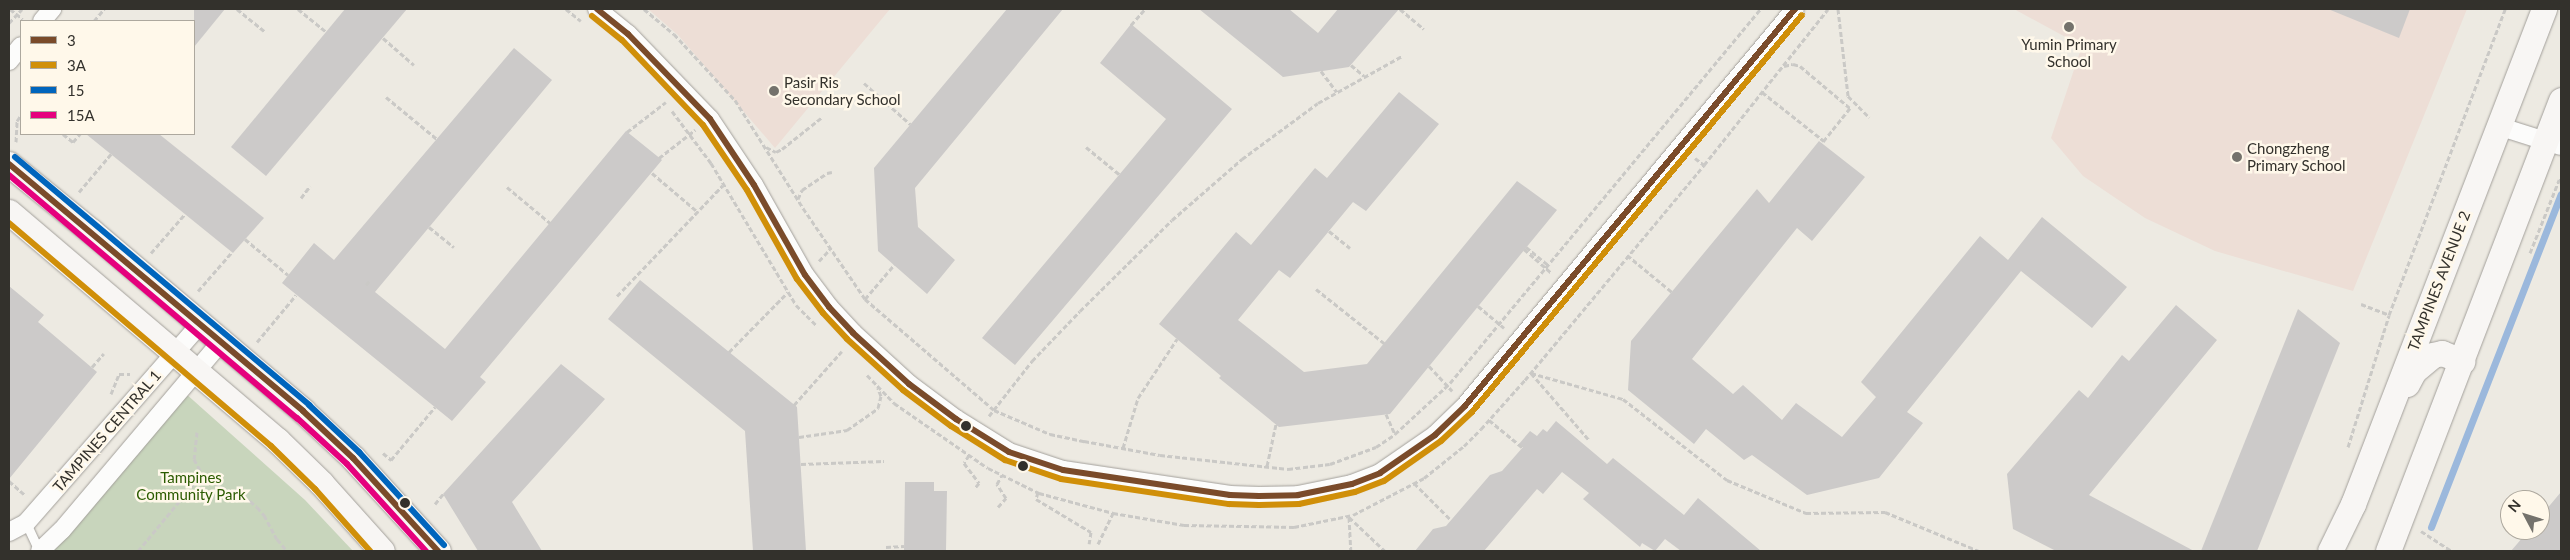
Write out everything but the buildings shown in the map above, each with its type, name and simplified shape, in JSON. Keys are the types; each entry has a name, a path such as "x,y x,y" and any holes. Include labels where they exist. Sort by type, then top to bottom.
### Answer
{"main road":[{"name":"TAMPINES AVENUE 2","path":"2330,551 2353,504 2544,9"},
{"path":"2388,551 2462,361 2553,143 2561,100"},
{"path":"13,155 200,324 303,411 353,458 438,551"},
{"path":"9,212 176,351 277,440 321,483 382,551"},
{"path":"2384,423 2414,371 2423,362 2433,355 2442,353 2462,361"}],"street":[{"path":"43,20 52,9"},
{"path":"597,9 628,34 710,119 754,185 805,275 829,308 853,334 909,384 979,436 1009,452 1063,470 1233,495 1298,495 1323,491 1380,473 1435,435 1465,406 1795,9"},
{"path":"9,60 20,47"},
{"path":"2498,126 2553,143"},
{"name":"TAMPINES CENTRAL 1","path":"9,532 26,523 200,324"},
{"name":"TAMPINES CENTRAL 1","path":"39,551 62,530 221,342"}],"lane":[{"path":"26,523 39,551"}],"path":[{"path":"10,9 24,20"},
{"path":"9,23 22,9"},
{"path":"97,20 104,9"},
{"path":"237,9 264,32"},
{"path":"298,9 326,32"},
{"path":"644,9 674,34 735,100 830,249 865,299 994,410 1050,434 1160,455 1288,469 1330,464 1376,447 1395,434 1450,383 1761,9"},
{"path":"1131,24 1144,9"},
{"path":"1400,9 1424,28"},
{"path":"865,373 894,402 970,455 1002,475 1038,492 1113,513 1184,525 1294,527 1349,516 1414,483 1464,446 1489,420 1531,373 1828,9"},
{"path":"1838,9 1848,96 1868,117"},
{"path":"2345,455 2389,315 2505,9"},
{"path":"382,38 414,65"},
{"path":"979,436 994,410 1032,361 1172,220 1267,139 1337,92 1402,56"},
{"path":"1762,92 1823,142 1850,108 1800,66 1788,64 1780,70"},
{"path":"1351,65 1364,76"},
{"path":"1321,71 1337,92"},
{"path":"864,83 910,124"},
{"path":"627,132 682,89"},
{"path":"662,96 711,163 796,306 823,332"},
{"path":"386,97 437,139"},
{"path":"13,155 17,121 20,116"},
{"path":"764,146 776,152 821,118"},
{"path":"659,158 710,119"},
{"path":"63,135 72,142 79,135"},
{"path":"1086,147 1119,174"},
{"path":"81,190 111,154"},
{"path":"798,200 802,190 826,173 832,172"},
{"path":"652,173 698,212"},
{"path":"301,198 310,186"},
{"path":"616,296 723,186"},
{"path":"507,187 550,223"},
{"path":"154,250 185,214"},
{"path":"429,227 454,247"},
{"path":"1329,231 1350,248"},
{"path":"245,239 288,275"},
{"path":"1542,264 1525,248 1548,266"},
{"path":"729,352 830,249"},
{"path":"200,289 232,252"},
{"path":"1627,255 1672,292"},
{"path":"865,299 894,265"},
{"path":"366,285 370,280"},
{"path":"1316,289 1384,343"},
{"path":"252,348 296,295"},
{"path":"2361,304 2389,315"},
{"path":"1478,306 1496,321"},
{"path":"1123,448 1138,398 1177,339"},
{"path":"794,405 844,353 836,345"},
{"path":"92,367 104,353"},
{"path":"1429,366 1444,383"},
{"path":"1531,373 1589,440"},
{"path":"1531,373 1623,399 1727,480 1806,513 1885,512 1980,551"},
{"path":"799,437 842,432 878,408 881,396 875,383"},
{"path":"391,460 435,407"},
{"path":"1386,414 1395,434"},
{"path":"1489,420 1522,447"},
{"path":"1267,466 1276,424"},
{"path":"197,432 194,458 202,474 233,495 257,507 264,515 277,539 287,551"},
{"path":"970,455 964,463 979,483 975,488"},
{"path":"801,464 884,461"},
{"path":"138,551 202,474"},
{"path":"998,507 1006,498 997,484 1002,475"},
{"path":"9,481 26,495"},
{"path":"1414,483 1451,520"},
{"path":"1038,492 1036,498 1091,532 1089,544"},
{"path":"435,504 444,494"},
{"path":"1098,544 1113,513"},
{"path":"1349,516 1351,551"},
{"path":"1349,516 1385,551"},
{"path":"2420,531 2452,551"},
{"path":"886,547 904,546"}],"shaded area":[{"name":"Pasir Ris Secondary School","path":"648,9 890,9 775,148 678,35"},
{"name":"Chongzheng Primary School","path":"2014,9 2467,9 2353,291 2215,251 2145,218 2083,176 2051,138 2082,46"}],"green space":[{"name":"Tampines Community Park","path":"185,393 305,500 353,551 51,551"}],"waterway":[{"path":"2431,527 2561,194"}],"transit line":[{"name":"3","path":"597,9 628,34 710,119 754,185 805,275 829,307 853,333 909,384 956,419 1009,452 1063,470 1230,495 1259,496 1298,495 1352,484 1380,473 1435,435 1465,406 1795,9"},
{"name":"3A","path":"592,16 622,40 703,125 747,190 797,279 823,313 847,339 903,390 951,426 1005,460 1061,479 1229,504 1259,505 1299,504 1355,492 1384,481 1441,441 1472,412 1802,15"},
{"name":"15","path":"15,157 309,405 359,452 444,545"},
{"name":"3","path":"9,164 303,411 353,458 438,551"},
{"name":"15A","path":"9,175 297,418 347,464 426,551"},
{"name":"3A","path":"9,223 271,446 315,489 370,551"}],"place":[{"name":"Yumin Primary School","path":"2069,27"},
{"name":"Pasir Ris Secondary School","path":"774,91"},
{"name":"Chongzheng Primary School","path":"2237,157"}]}
